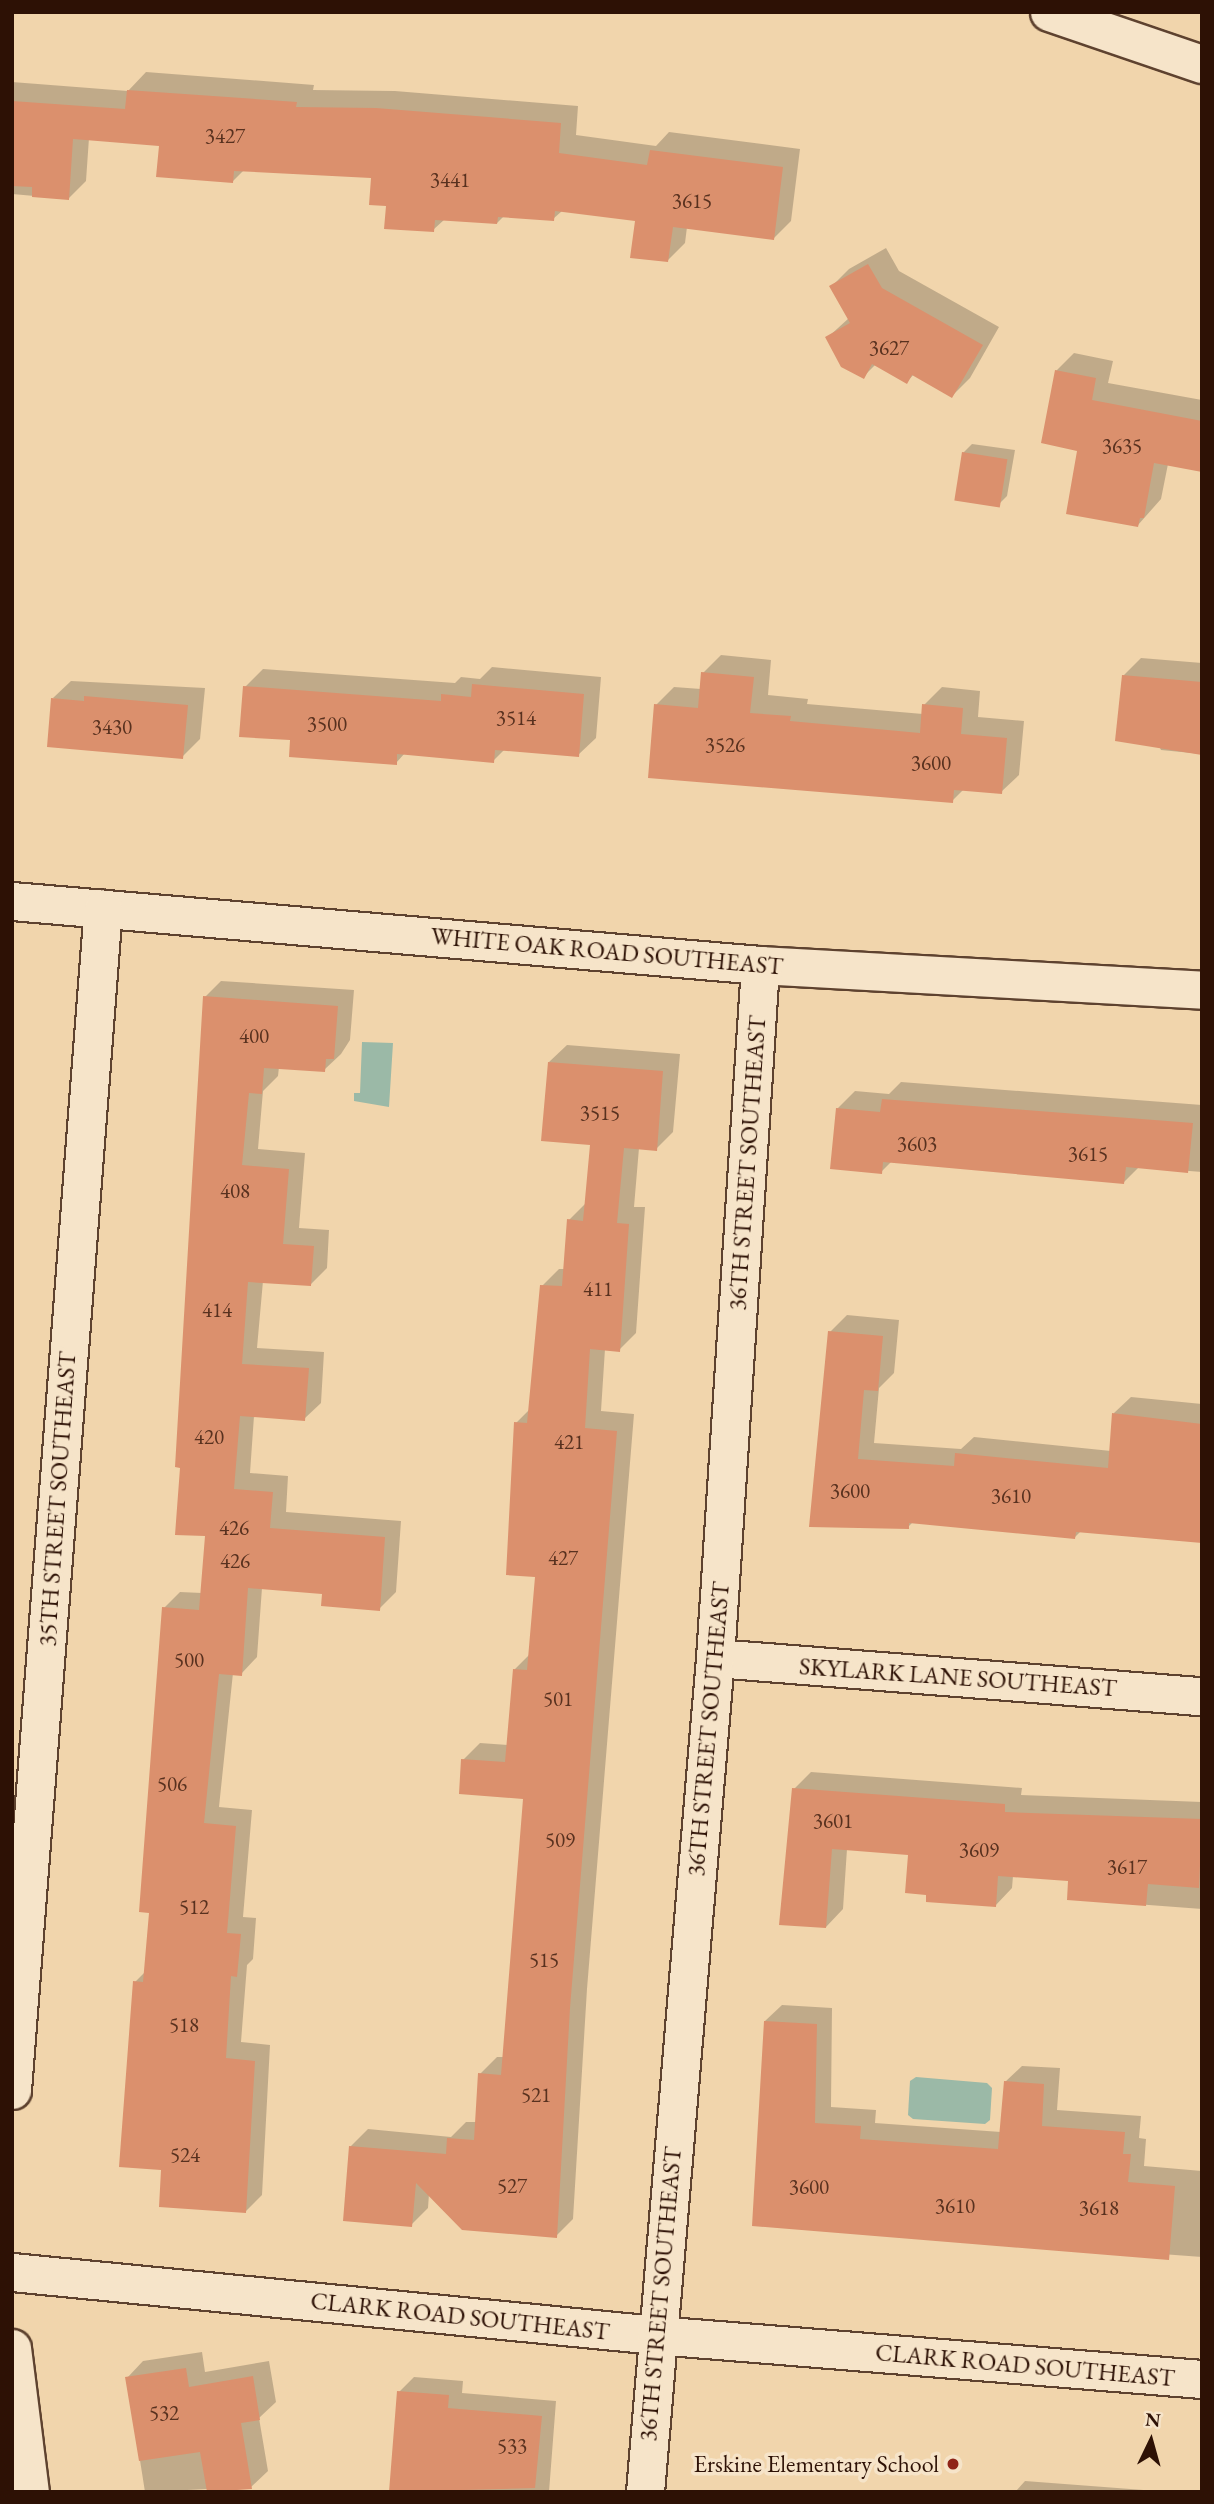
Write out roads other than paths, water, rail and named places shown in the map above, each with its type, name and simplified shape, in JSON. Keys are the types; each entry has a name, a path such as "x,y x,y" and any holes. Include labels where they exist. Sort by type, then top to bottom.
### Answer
{"street":[{"path":"1049,12 1202,64"},
{"name":"WHITE OAK ROAD SOUTHEAST","path":"12,901 760,965 1202,990"},
{"name":"35TH STREET SOUTHEAST","path":"12,2090 103,908"},
{"name":"36TH STREET SOUTHEAST","path":"645,2492 656,2335 715,1658 760,965"},
{"name":"SKYLARK LANE SOUTHEAST","path":"715,1658 1202,1696"},
{"name":"CLARK ROAD SOUTHEAST","path":"12,2272 656,2335 1202,2379"},
{"path":"12,2348 30,2492"}],"place":[{"name":"Erskine Elementary School","path":"953,2464"}]}
